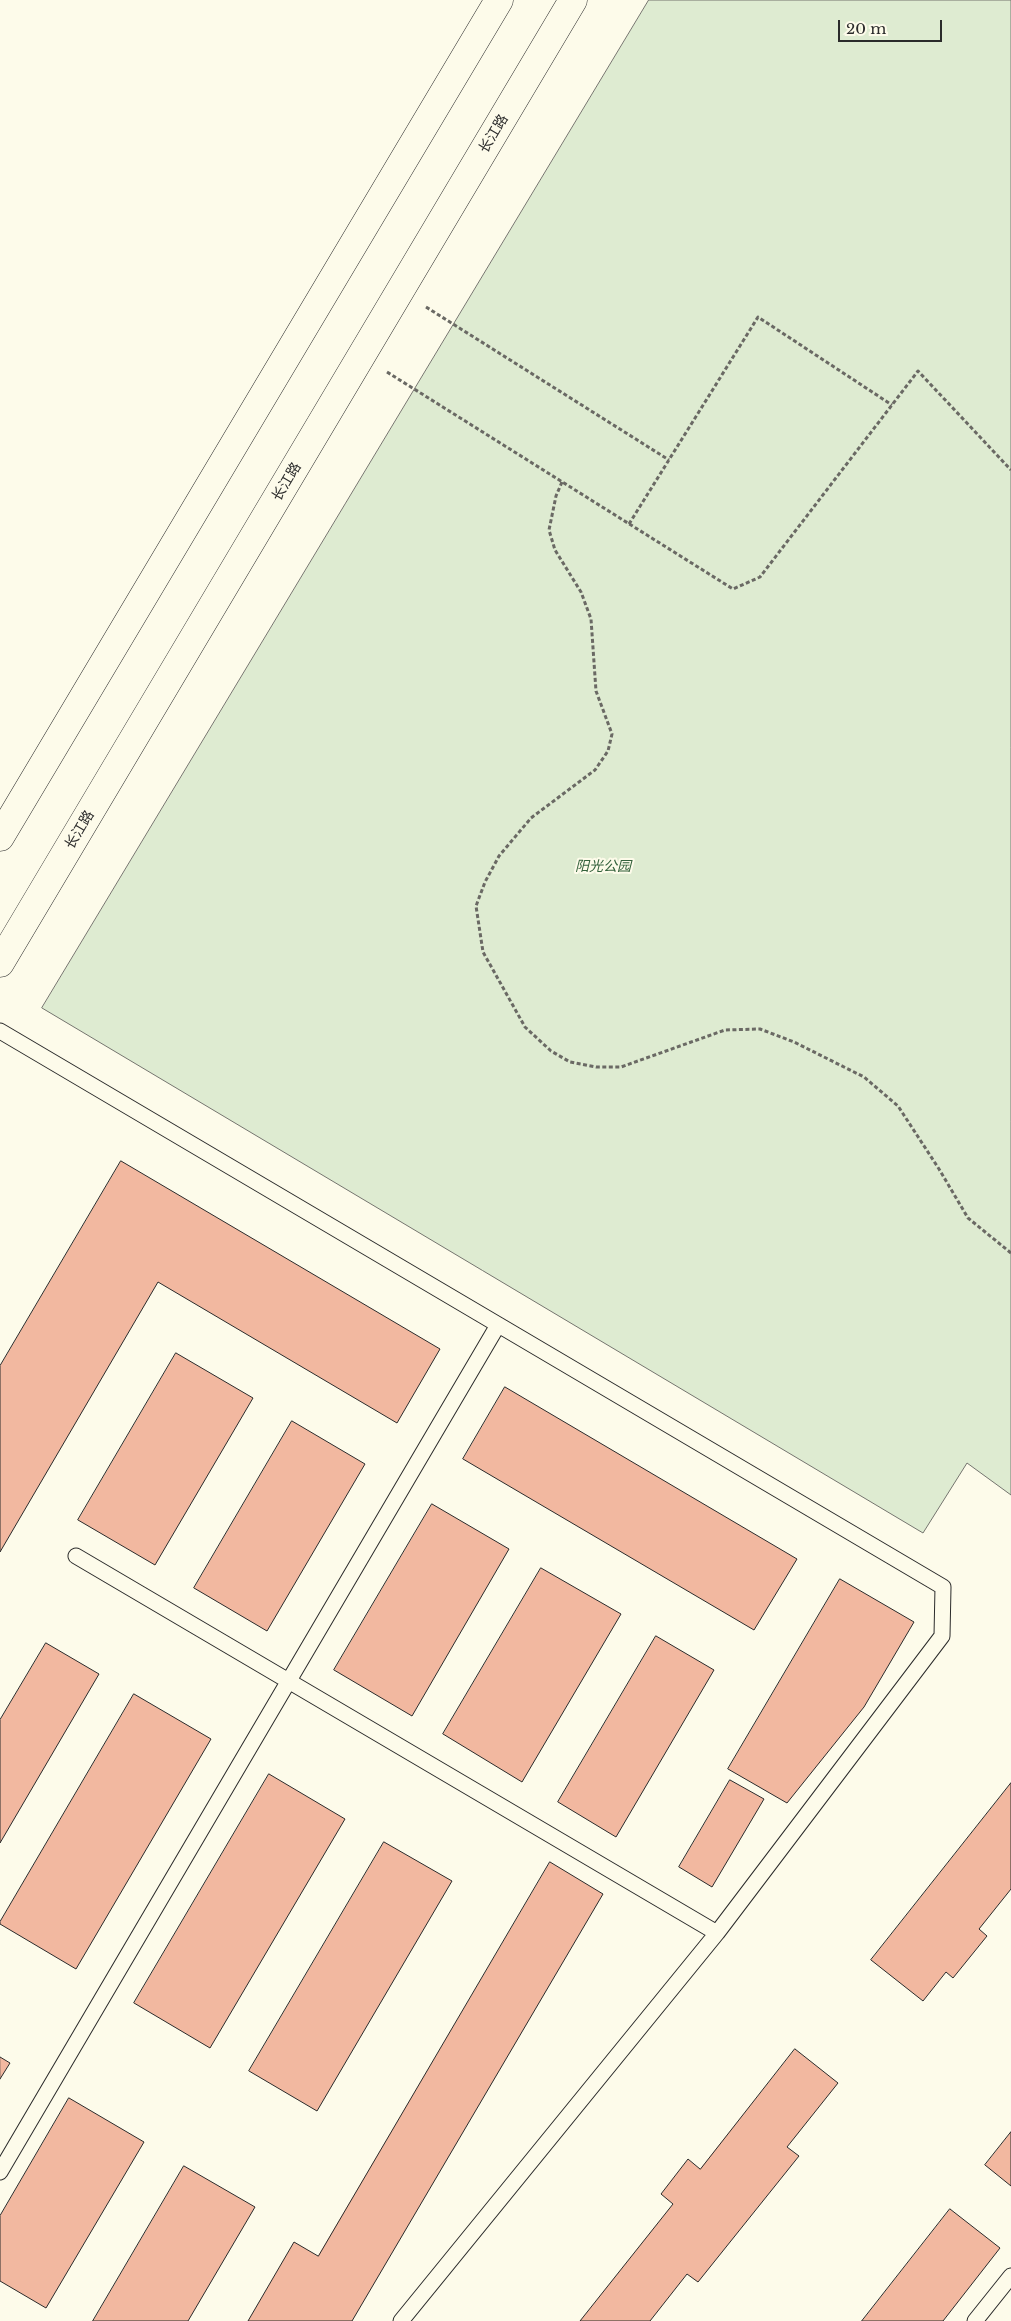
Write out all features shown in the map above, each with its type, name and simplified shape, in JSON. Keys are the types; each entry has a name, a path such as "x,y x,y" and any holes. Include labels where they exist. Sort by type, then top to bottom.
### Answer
{"street":[{"path":"0,837 499,0"},
{"name":"长江路","path":"0,963 573,0"}],"lane":[{"path":"0,1031 943,1587 942,1636 717,1933 401,2321"},
{"path":"0,2172 498,1325"},
{"path":"76,1556 717,1933"},
{"path":"975,2321 1011,2276"}],"path":[{"path":"400,291 669,460"},
{"path":"630,524 758,317 892,405"},
{"path":"362,356 733,589 760,577 918,371 1011,470"},
{"path":"562,482 552,512 549,530 554,550 581,592 591,619 596,691 612,734 608,751 596,770 530,818 500,856 485,882 476,906 483,952 525,1027 551,1051 570,1062 596,1067 621,1067 725,1030 760,1029 794,1042 864,1077 898,1106 968,1218 1011,1253"}],"green space":[{"name":"阳光公园","path":"649,0 1011,0 1011,1495 967,1463 923,1533 42,1008"}],"building":[{"path":"121,1161 440,1349 397,1423 158,1282 0,1552 0,1366"},
{"path":"176,1353 253,1398 155,1565 78,1520"},
{"path":"505,1387 797,1559 754,1630 463,1459"},
{"path":"292,1421 365,1464 267,1631 194,1588"},
{"path":"432,1504 509,1549 412,1716 334,1670"},
{"path":"541,1568 621,1614 522,1782 443,1734"},
{"path":"840,1579 914,1622 864,1707 787,1803 728,1769"},
{"path":"656,1636 714,1670 616,1837 558,1802"},
{"path":"46,1643 99,1674 0,1843 0,1720"},
{"path":"134,1694 211,1739 76,1969 0,1924 0,1922"},
{"path":"269,1774 345,1819 210,2048 134,2003"},
{"path":"730,1780 764,1799 712,1887 679,1867"},
{"path":"1011,1783 1011,1889 979,1929 987,1936 953,1978 946,1972 923,2001 871,1960"},
{"path":"384,1842 452,1881 317,2111 249,2071"},
{"path":"550,1862 603,1894 352,2321 248,2321 294,2242 318,2256"},
{"path":"795,2049 838,2083 787,2147 799,2156 698,2282 687,2274 650,2321 580,2321 673,2204 661,2194 688,2159 700,2169"},
{"path":"0,2057 10,2063 0,2079"},
{"path":"69,2098 144,2142 46,2308 0,2281 0,2216"},
{"path":"1011,2132 1011,2186 985,2165"},
{"path":"184,2166 255,2207 188,2321 93,2321"},
{"path":"950,2209 1000,2248 943,2321 862,2321"}]}
